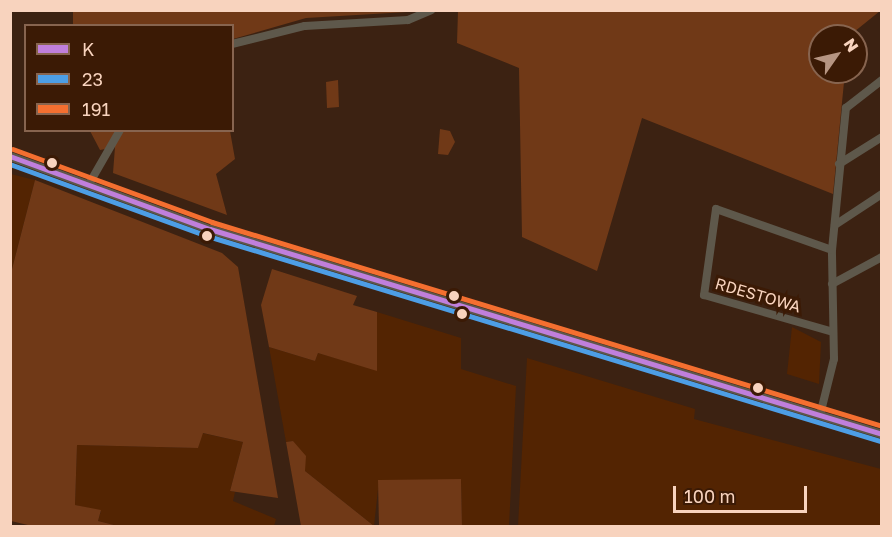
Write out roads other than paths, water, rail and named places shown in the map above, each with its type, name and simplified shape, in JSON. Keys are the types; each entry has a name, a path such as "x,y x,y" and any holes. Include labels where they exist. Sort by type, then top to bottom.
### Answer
{"street":[{"path":"234,44 336,20 408,20 431,10"},
{"path":"820,415 834,358 832,250 839,164 847,104 882,80"},
{"path":"89,184 119,132"},
{"path":"839,164 882,137"},
{"path":"10,156 210,230 882,434"},
{"path":"835,225 882,194"},
{"name":"RDESTOWA","path":"832,250 716,209 704,295 833,332"},
{"path":"832,284 882,257"}]}
